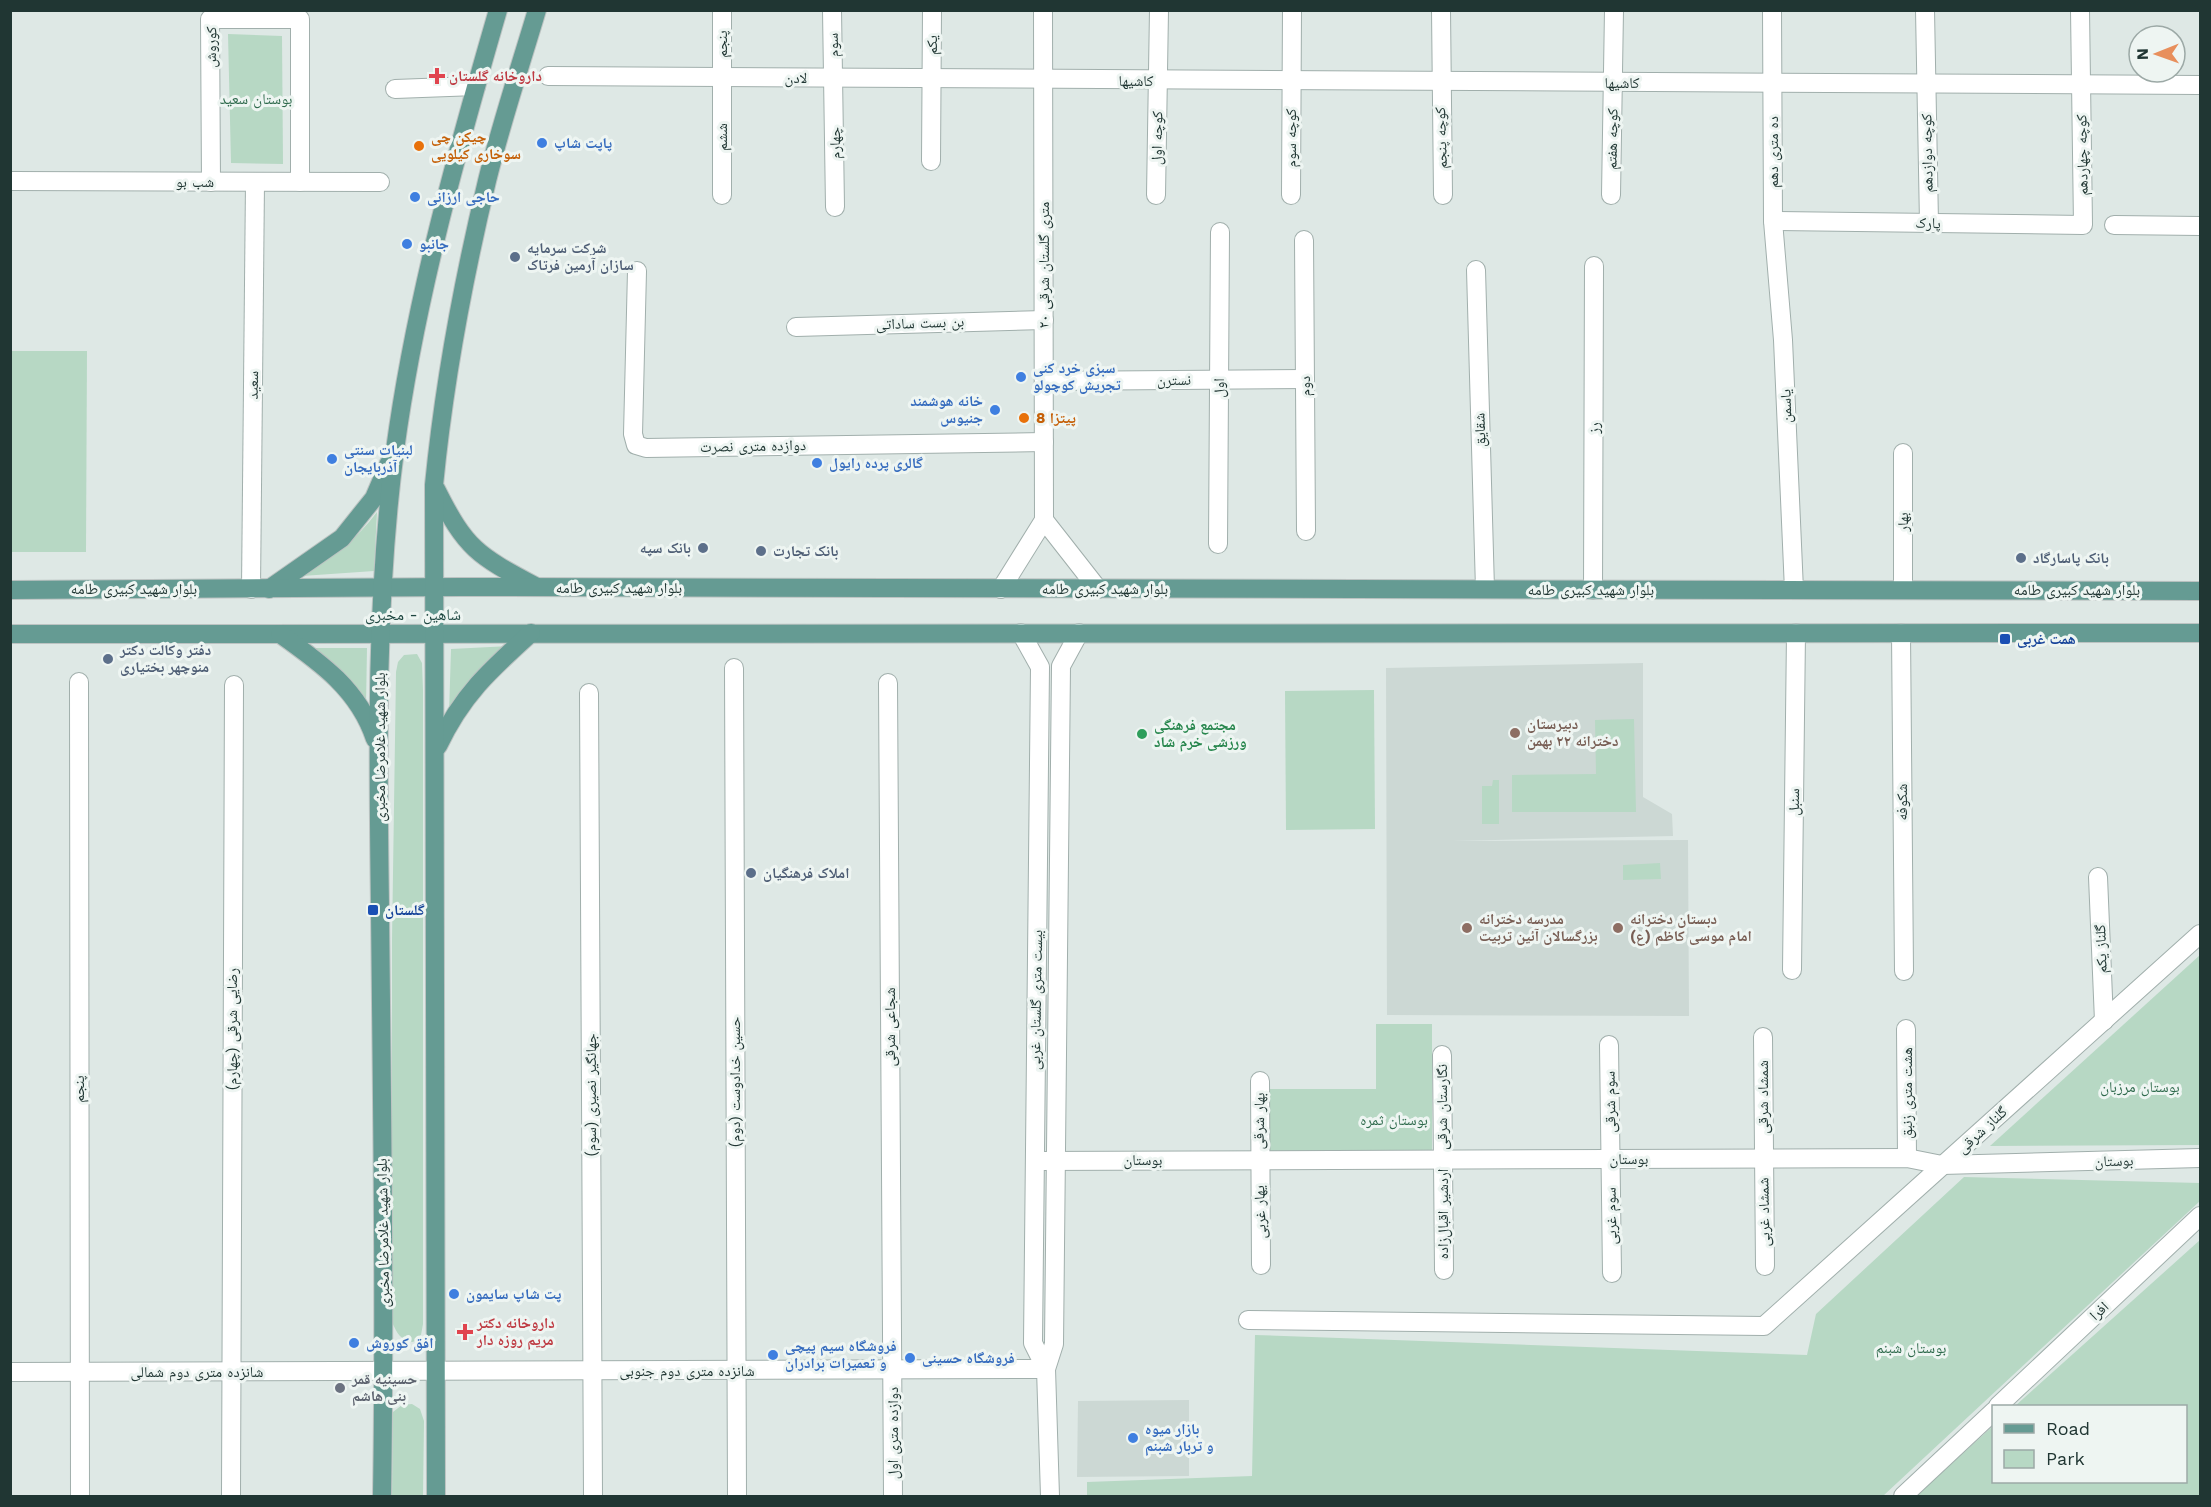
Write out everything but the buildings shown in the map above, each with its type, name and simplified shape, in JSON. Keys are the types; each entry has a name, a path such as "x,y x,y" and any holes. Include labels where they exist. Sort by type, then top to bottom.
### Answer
{"main road":[{"name":"بلوار شهید غلامرضا مخبری","path":"382,1497 384,1372 378,750 383,588 395,450 415,336 453,163 498,10"},
{"path":"436,1497 434,485 441,416 463,287 488,179 537,10"},
{"path":"269,589 342,538 374,498 395,450"},
{"path":"434,485 455,526 479,554 540,588"},
{"name":"بلوار شهید کبیری طامه","path":"10,590 540,588 2200,591"},
{"path":"280,633 344,684 369,723 378,750"},
{"path":"436,750 452,716 470,690 531,633"},
{"path":"10,634 2200,633"}],"street":[{"name":"پنجم","path":"722,10 722,78"},
{"name":"سوم","path":"832,10 835,79"},
{"name":"یکم","path":"932,10 932,80"},
{"name":"۲۰ متری گلستان شرقی","path":"1043,10 1044,520"},
{"name":"کوچه اول","path":"1156,195 1159,10"},
{"name":"کوچه سوم","path":"1291,195 1292,10"},
{"name":"کوچه پنجم","path":"1441,10 1443,195"},
{"name":"کوچه هفتم","path":"1611,195 1614,10"},
{"name":"ده متری دهم","path":"1772,10 1773,221"},
{"name":"کوچه دوازدهم","path":"1925,10 1929,223"},
{"name":"کوچه چهاردهم","path":"2080,10 2083,225"},
{"name":"کوروش","path":"211,182 210,20 300,19 300,182"},
{"name":"لادن","path":"548,76 1043,81"},
{"name":"ششم","path":"722,78 722,195"},
{"name":"چهارم","path":"835,79 836,207"},
{"path":"931,161 932,80"},
{"name":"کاشیها","path":"1043,81 2200,85"},
{"path":"395,89 476,86"},
{"name":"شب بو","path":"10,182 380,182"},
{"name":"سعید","path":"251,589 255,182"},
{"name":"پارک","path":"1773,221 2083,225"},
{"name":"یاسمن","path":"1773,221 1783,340 1794,590"},
{"path":"2114,225 2200,226"},
{"name":"اول","path":"1218,544 1220,232"},
{"name":"دوم","path":"1304,240 1306,531"},
{"name":"رز","path":"1593,590 1594,266"},
{"name":"شقایق","path":"1476,270 1485,590"},
{"name":"دوازده متری نصرت","path":"637,271 633,434 636,445 646,448 1044,442"},
{"name":"بن بست ساداتی","path":"796,327 1044,320"},
{"name":"نسترن","path":"1044,381 1305,379"},
{"name":"بهار","path":"1903,453 1903,590"},
{"path":"1001,589 1044,520 1098,589"},
{"name":"بیست متری گلستان غربی","path":"1021,633 1040,667 1033,1343 1046,1369"},
{"name":"بیست متری گلستان غربی","path":"1050,1497 1046,1369 1054,1344 1061,666 1079,633"},
{"name":"سنبل","path":"1792,970 1796,633"},
{"name":"شکوفه","path":"1901,633 1904,971"},
{"name":"حسین خدادوست (دوم)","path":"734,668 737,1497"},
{"name":"پنجم","path":"79,682 80,1497"},
{"name":"شجاعی شرقی","path":"888,683 892,1370"},
{"name":"رضایی شرقی (چهارم)","path":"231,1497 234,685"},
{"name":"جهانگیر نصیری (سوم)","path":"589,693 593,1497"},
{"name":"گلناز یکم","path":"2098,877 2104,1021"},
{"name":"گلناز شرقی","path":"1248,1320 1764,1326 2200,934"},
{"name":"هشت متری زنبق","path":"1906,1029 1907,1158"},
{"name":"شمشاد شرقی","path":"1762,1158 1763,1037"},
{"name":"سوم شرقی","path":"1609,1046 1611,1159"},
{"name":"نگارستان شرقی","path":"1442,1055 1443,1159"},
{"name":"بهار شرقی","path":"1258,1160 1260,1081"},
{"name":"شمشاد غربی","path":"1762,1158 1765,1266"},
{"name":"بوستان","path":"1035,1161 1907,1158 1942,1166 2200,1158"},
{"name":"اردشیر اقبال‌زاده","path":"1443,1159 1444,1270"},
{"name":"سوم غربی","path":"1611,1159 1612,1273"},
{"name":"یهار غربی","path":"1258,1160 1261,1265"},
{"name":"افرا","path":"2000,1405 2200,1216"},
{"name":"شانزده متری دوم جنوبی","path":"436,1372 1046,1369"},
{"name":"دوازده متری اول","path":"892,1370 893,1497"},
{"name":"شانزده متری دوم شمالی","path":"10,1372 436,1372"},
{"path":"1903,1497 1992,1413"}],"shaded area":[{"path":"1643,663 1643,797 1672,814 1673,836 1452,841 1688,840 1689,1016 1387,1015 1386,668"},
{"name":"بازار میوه و تربار شبنم","path":"1189,1400 1189,1476 1077,1477 1078,1401"}],"green space":[{"name":"بوستان سعید","path":"228,34 282,36 283,164 231,163"},
{"path":"11,351 87,351 86,552 11,552"},
{"path":"377,512 374,571 302,576 343,548"},
{"path":"511,646 449,713 451,649"},
{"path":"308,648 367,648 366,706"},
{"path":"417,654 422,663 423,690 423,1324 421,1335 413,1342 405,1340 392,1322 392,941 396,672 398,662 404,655"},
{"path":"1374,690 1375,829 1286,830 1285,691"},
{"path":"1634,719 1636,812 1512,812 1512,775 1596,774 1595,720"},
{"path":"1493,780 1499,780 1499,824 1482,824 1482,786 1492,786"},
{"path":"1660,863 1661,879 1623,880 1623,865"},
{"name":"بوستان مرزبان","path":"2200,955 2200,1145 1990,1146"},
{"name":"بوستان ثمره","path":"1376,1024 1432,1024 1432,1155 1266,1155 1266,1089 1376,1089"},
{"name":"بوستان شبنم","path":"1964,1177 2200,1183 2200,1201 1883,1496 1087,1496 1087,1482 1252,1476 1255,1335 1807,1355 1816,1314"},
{"path":"2200,1240 2200,1496 1916,1496 1992,1427 1992,1483 2187,1483 2187,1405 2016,1405"},
{"path":"412,1404 420,1409 424,1421 423,1496 392,1496 393,1412 402,1405"}],"place":[{"name":"داروخانه گلستان","path":"437,76"},
{"name":"پاپت شاپ","path":"542,143"},
{"name":"چیکن چی سوخاری کیلویی","path":"419,146"},
{"name":"حاجی ارزانی","path":"415,197"},
{"name":"جانبو","path":"407,244"},
{"name":"شرکت سرمایه سازان آرمین فرتاک","path":"515,257"},
{"name":"سبزی خرد کنی تجریش کوچولو","path":"1021,377"},
{"name":"خانه هوشمند جنیوس","path":"995,410"},
{"name":"پیتزا 8","path":"1024,418"},
{"name":"لبنیات سنتی آذربایجان","path":"332,459"},
{"name":"گالری پرده رایول","path":"817,463"},
{"name":"بانک سپه","path":"703,548"},
{"name":"بانک تجارت","path":"761,551"},
{"name":"بانک پاسارگاد","path":"2021,558"},
{"name":"همت غربی","path":"2005,639"},
{"name":"دفتر وکالت دکتر منوچهر بختیاری","path":"108,659"},
{"name":"دبیرستان دخترانه ۲۲ بهمن","path":"1515,733"},
{"name":"مجتمع فرهنگی ورزشی خرم شاد","path":"1142,734"},
{"name":"املاک فرهنگیان","path":"751,873"},
{"name":"گلستان","path":"373,910"},
{"name":"مدرسه دخترانه بزرگسالان آئین تربیت","path":"1467,928"},
{"name":"دبستان دخترانه امام موسی کاظم (ع)","path":"1618,928"},
{"name":"پت شاپ سایمون","path":"454,1294"},
{"name":"داروخانه دکتر مریم روزه دار","path":"465,1332"},
{"name":"افق کوروش","path":"354,1343"},
{"name":"فروشگاه سیم پیچی و تعمیرات برادران","path":"773,1355"},
{"name":"فروشگاه حسینی","path":"910,1358"},
{"name":"حسینیه قمر بنی هاشم","path":"340,1388"},
{"name":"بازار میوه و تربار شبنم","path":"1133,1438"}],"district":[{"name":"شاهین - مخبری","path":"413,614"}]}
